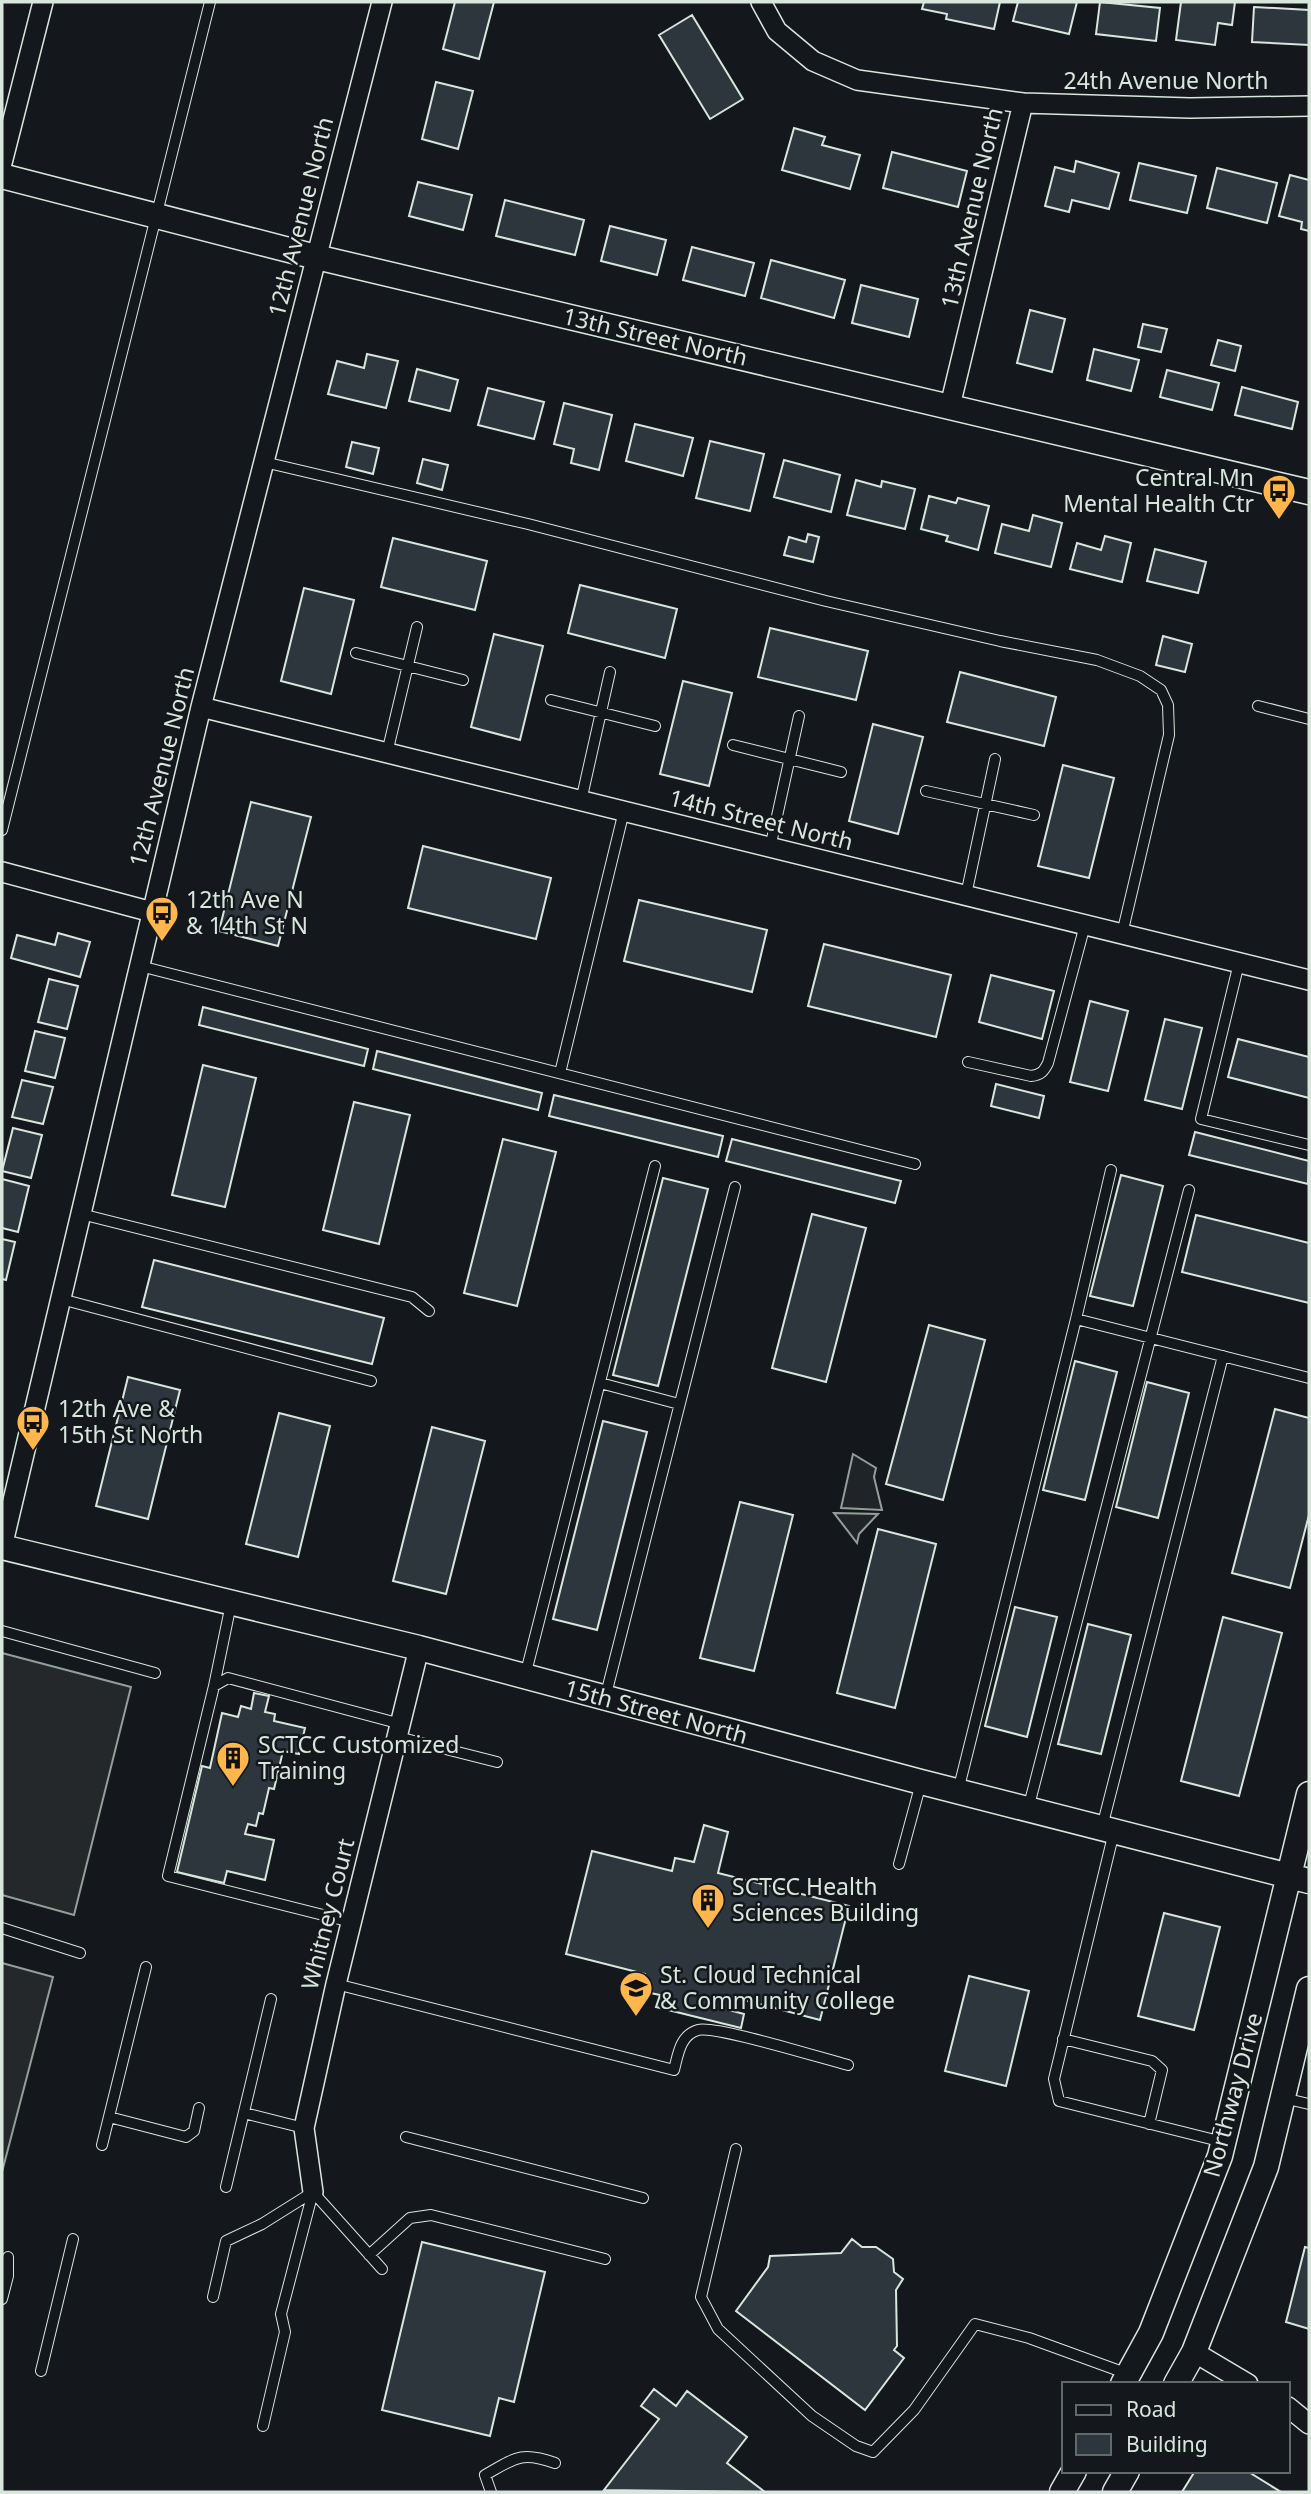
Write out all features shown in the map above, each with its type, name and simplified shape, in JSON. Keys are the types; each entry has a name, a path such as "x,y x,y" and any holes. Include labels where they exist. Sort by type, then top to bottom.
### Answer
{"street":[{"path":"2,163 43,2"},
{"name":"12th Avenue North","path":"2,1547 201,707 382,2"},
{"name":"13th Avenue North","path":"761,2 777,31 813,61 857,80 1023,103 950,406"},
{"name":"24th Avenue North","path":"1023,103 1191,108 1309,106"},
{"name":"13th Street North","path":"2,176 316,257 1309,492"},
{"name":"14th Street North","path":"201,707 1239,963 1309,977"},
{"path":"2,872 152,912"},
{"name":"15th Street North","path":"2,1547 419,1648 921,1783 1299,1878"},
{"name":"Whitney Court","path":"313,2192 304,2128 336,1984 419,1648"},
{"name":"Northway Drive","path":"1126,2379 1151,2333 1224,2142 1299,1878 1309,1794"},
{"name":"Northway Drive","path":"1177,2382 1194,2352 1266,2167 1309,1989"},
{"path":"1194,2352 1245,2382"},
{"path":"1290,2409 1309,2424"},
{"path":"1062,2492 1073,2473"},
{"path":"1115,2492 1126,2473"}],"lane":[{"path":"2,830 210,2"},
{"path":"264,462 515,521 826,601 1097,660 1140,676 1161,690 1168,705 1169,735 1122,934"},
{"path":"387,753 417,627"},
{"path":"356,653 463,681"},
{"path":"581,801 610,672"},
{"path":"551,700 655,726"},
{"path":"1258,706 1309,719"},
{"path":"771,848 799,716"},
{"path":"733,745 841,772"},
{"path":"966,895 995,759"},
{"path":"926,790 1034,815"},
{"path":"560,1073 624,811"},
{"path":"968,1062 1031,1076 1044,1070 1085,925"},
{"path":"1239,963 1201,1119 1309,1145"},
{"path":"140,966 915,1164"},
{"path":"525,1677 655,1166"},
{"path":"957,1792 1111,1170"},
{"path":"605,1698 735,1187"},
{"path":"1028,1810 1189,1190"},
{"path":"81,1214 412,1297 429,1311"},
{"path":"61,1299 371,1381"},
{"path":"1076,1319 1309,1378"},
{"path":"1223,1356 1108,1830 1054,2079 1059,2101 1224,2142"},
{"path":"600,1383 679,1404"},
{"path":"231,1603 168,1876 351,1922"},
{"path":"2,1631 155,1672"},
{"path":"214,1686 228,1678 497,1762"},
{"path":"900,1864 921,1783"},
{"path":"2,1928 80,1953"},
{"path":"103,2145 146,1966"},
{"path":"336,1984 674,2070 681,2042 698,2030 721,2031 848,2065"},
{"path":"226,2188 271,1999"},
{"path":"1063,2039 1152,2061 1163,2070 1149,2124"},
{"path":"1283,2098 1309,2104"},
{"path":"109,2117 186,2137 194,2130 199,2108"},
{"path":"244,2113 304,2128"},
{"path":"407,2137 643,2198"},
{"path":"736,2149 701,2297 718,2329 812,2416 856,2446 873,2452 914,2410 975,2324 1029,2338 1126,2379"},
{"path":"313,2192 382,2269"},
{"path":"213,2297 226,2241 262,2224 313,2192"},
{"path":"262,2426 285,2332 282,2314 313,2192"},
{"path":"369,2255 410,2218 431,2215 605,2259"},
{"path":"41,2371 74,2239"},
{"path":"2,2299 8,2276 8,2257"},
{"path":"491,2492 485,2475 515,2457 536,2456 555,2463"}],"shaded area":[{"path":"853,1454 876,1468 874,1477 882,1510 841,1508"},
{"path":"834,1513 878,1514 859,1534 857,1543"},
{"path":"2,1653 131,1687 74,1915 2,1895"},
{"path":"2,1963 53,1977 2,2172"}],"building":[{"path":"455,2 494,2 479,59 443,49"},
{"path":"924,2 1000,2 994,29 946,19 947,14 922,9"},
{"path":"1018,2 1077,2 1069,34 1013,21"},
{"path":"1100,2 1160,8 1156,41 1096,34"},
{"path":"1181,2 1235,2 1232,25 1218,23 1215,45 1176,40"},
{"path":"1254,7 1309,10 1309,45 1252,42"},
{"path":"692,15 743,99 710,119 659,35"},
{"path":"436,82 473,91 458,149 422,139"},
{"path":"794,128 825,137 822,145 860,155 850,189 782,170"},
{"path":"892,152 967,171 958,207 883,188"},
{"path":"1076,161 1119,173 1109,209 1072,200 1069,212 1045,206 1055,167 1074,172"},
{"path":"1139,163 1196,176 1187,213 1130,200"},
{"path":"1217,168 1277,183 1267,223 1207,208"},
{"path":"1290,175 1309,180 1309,231 1301,229 1302,222 1279,216"},
{"path":"418,182 472,195 463,230 409,216"},
{"path":"505,200 584,220 575,255 496,236"},
{"path":"610,226 666,240 657,275 601,261"},
{"path":"692,247 754,263 745,296 683,280"},
{"path":"771,260 845,280 834,318 761,298"},
{"path":"861,285 918,299 909,337 852,323"},
{"path":"1030,310 1065,319 1052,372 1017,363"},
{"path":"1143,324 1167,329 1161,352 1138,347"},
{"path":"1218,340 1241,346 1235,371 1211,365"},
{"path":"1094,349 1139,360 1131,391 1087,380"},
{"path":"367,354 398,361 386,408 328,394 337,361 364,368"},
{"path":"417,369 458,380 450,411 409,401"},
{"path":"1167,370 1219,383 1212,410 1160,397"},
{"path":"1242,387 1298,402 1292,429 1235,415"},
{"path":"488,388 544,402 534,439 478,425"},
{"path":"564,403 612,415 599,470 571,463 574,449 554,444"},
{"path":"635,424 693,438 683,476 626,461"},
{"path":"710,441 764,454 750,511 696,498"},
{"path":"352,442 379,448 373,474 346,467"},
{"path":"423,459 448,465 442,490 417,483"},
{"path":"784,460 840,475 831,512 774,497"},
{"path":"856,480 881,487 882,481 915,489 905,529 847,515"},
{"path":"929,496 956,503 958,498 989,506 978,550 946,541 948,536 921,529"},
{"path":"1033,515 1062,523 1051,567 995,553 1002,524 1029,531"},
{"path":"808,534 819,537 813,562 784,555 789,537 806,542"},
{"path":"1105,536 1131,543 1122,582 1070,569 1077,543 1101,550"},
{"path":"393,538 487,561 475,610 381,587"},
{"path":"1155,549 1206,562 1198,593 1147,581"},
{"path":"580,585 677,609 665,658 568,633"},
{"path":"304,588 354,600 331,694 281,681"},
{"path":"770,628 868,651 856,700 758,677"},
{"path":"494,634 543,646 520,740 471,727"},
{"path":"1163,636 1192,644 1185,672 1156,665"},
{"path":"960,672 1056,697 1044,746 947,722"},
{"path":"683,681 732,693 709,786 660,774"},
{"path":"873,724 923,737 898,834 849,821"},
{"path":"1063,765 1114,778 1089,878 1038,866"},
{"path":"251,802 311,817 278,946 219,931"},
{"path":"423,846 551,878 536,939 408,908"},
{"path":"639,900 767,930 752,992 624,961"},
{"path":"58,933 90,942 80,977 11,958 17,935 55,945"},
{"path":"824,944 951,975 936,1037 808,1006"},
{"path":"991,975 1054,991 1042,1039 979,1022"},
{"path":"49,979 78,986 67,1029 38,1022"},
{"path":"1090,1001 1128,1011 1108,1091 1070,1082"},
{"path":"203,1007 368,1049 364,1066 199,1025"},
{"path":"1165,1019 1202,1028 1182,1109 1145,1100"},
{"path":"35,1031 65,1038 55,1078 25,1071"},
{"path":"1238,1039 1309,1057 1309,1098 1228,1077"},
{"path":"377,1051 542,1093 538,1110 373,1069"},
{"path":"203,1065 256,1078 225,1207 172,1195"},
{"path":"22,1080 53,1087 43,1124 12,1117"},
{"path":"996,1084 1044,1096 1039,1118 991,1106"},
{"path":"554,1095 723,1136 718,1157 549,1116"},
{"path":"354,1102 410,1115 379,1244 323,1230"},
{"path":"13,1128 42,1135 31,1178 2,1171"},
{"path":"1195,1132 1309,1161 1308,1184 1189,1155"},
{"path":"503,1139 556,1152 517,1306 464,1293"},
{"path":"732,1139 901,1181 895,1203 726,1161"},
{"path":"1121,1175 1163,1186 1133,1306 1090,1296"},
{"path":"663,1178 708,1189 658,1386 613,1375"},
{"path":"2,1179 29,1186 18,1232 2,1228"},
{"path":"812,1214 866,1228 826,1382 772,1368"},
{"path":"1196,1215 1309,1243 1309,1303 1182,1272"},
{"path":"2,1239 15,1242 6,1280 2,1279"},
{"path":"154,1260 384,1318 372,1364 142,1307"},
{"path":"929,1325 985,1340 943,1500 886,1484"},
{"path":"1075,1361 1117,1372 1085,1500 1043,1490"},
{"path":"128,1377 180,1390 148,1519 96,1506"},
{"path":"1147,1382 1189,1393 1158,1518 1116,1507"},
{"path":"1275,1409 1309,1418 1309,1515 1290,1588 1232,1573"},
{"path":"279,1413 330,1426 298,1557 246,1544"},
{"path":"603,1421 647,1432 597,1630 553,1619"},
{"path":"432,1427 485,1441 446,1594 393,1581"},
{"path":"740,1502 793,1515 754,1671 700,1658"},
{"path":"878,1529 936,1544 895,1708 837,1693"},
{"path":"1015,1607 1057,1617 1027,1737 985,1726"},
{"path":"1223,1617 1282,1633 1239,1796 1181,1781"},
{"path":"1088,1624 1131,1635 1101,1754 1058,1744"},
{"name":"SCTCC Customized Training","path":"254,1693 269,1696 265,1712 275,1714 274,1721 305,1728 299,1754 283,1751 274,1789 269,1788 263,1814 259,1813 256,1826 248,1824 245,1834 274,1840 265,1880 227,1871 224,1883 177,1872 202,1766 210,1768 222,1713 238,1717 241,1706 251,1709"},
{"name":"SCTCC Health Sciences Building","path":"704,1825 728,1832 718,1873 849,1906 820,2020 732,1997 729,2010 744,2014 741,2028 656,2007 660,1995 641,1991 645,1974 566,1954 592,1851 672,1871 675,1858 694,1862"},
{"path":"1164,1913 1220,1927 1194,2030 1138,2016"},
{"path":"969,1976 1029,1991 1006,2086 945,2071"},
{"path":"852,2239 862,2247 876,2247 893,2259 894,2272 903,2279 896,2290 897,2346 894,2350 904,2358 865,2410 736,2311 768,2267 770,2256 841,2253"},
{"path":"422,2242 545,2272 514,2402 499,2398 490,2436 382,2410"},
{"path":"1305,2247 1309,2248 1309,2329 1286,2322"},
{"path":"654,2389 676,2406 687,2391 747,2437 727,2463 765,2492 604,2490 659,2419 641,2406"},
{"path":"1194,2473 1250,2473 1281,2492 1182,2492"}],"place":[{"name":"Central Mn Mental Health Ctr","path":"1279,521"},
{"name":"12th Ave N & 14th St N","path":"162,943"},
{"name":"12th Ave & 15th St North","path":"33,1452"},
{"name":"SCTCC Customized Training","path":"233,1788"},
{"name":"SCTCC Health Sciences Building","path":"708,1930"},
{"name":"St. Cloud Technical & Community College","path":"636,2018"}]}
